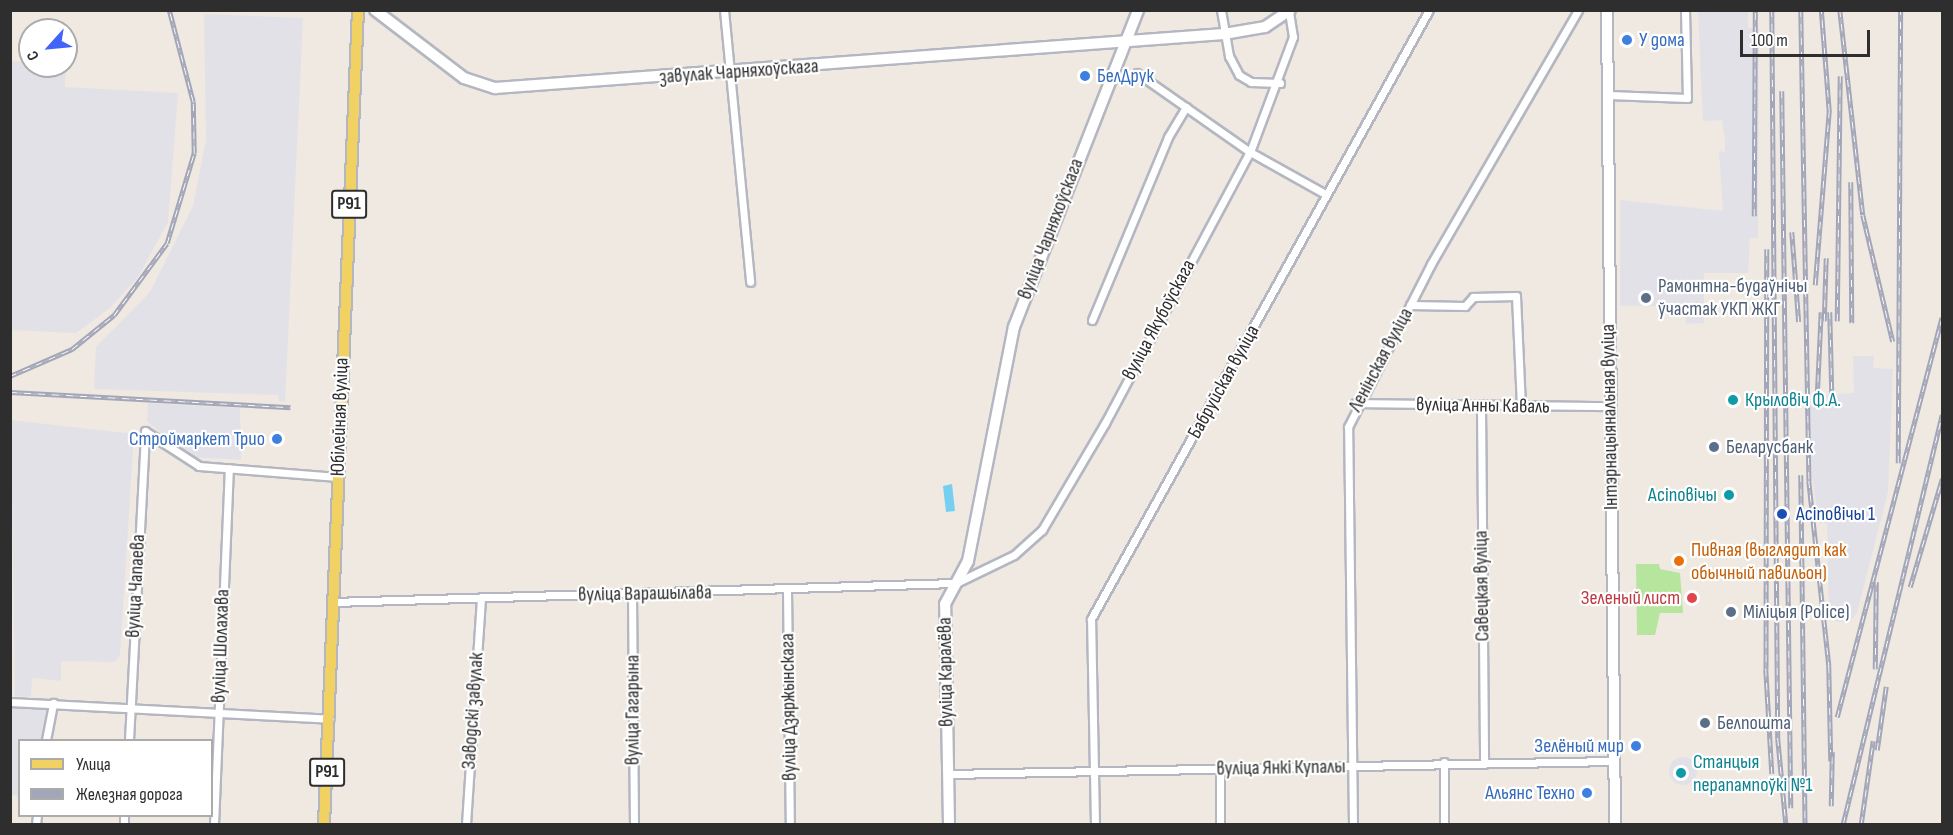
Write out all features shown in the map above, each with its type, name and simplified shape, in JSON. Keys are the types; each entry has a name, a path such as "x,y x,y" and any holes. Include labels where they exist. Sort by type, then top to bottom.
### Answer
{"main road":[{"name":"Юбілейная вуліца","path":"324,825 358,10"}],"street":[{"name":"завулак Чарняхоўскага","path":"375,10 478,85 729,74 1126,44"},
{"path":"724,10 750,282"},
{"name":"вуліца Чарняхоўскага","path":"992,419 1024,298 1138,10"},
{"path":"1221,10 1224,34 1239,75 1251,82 1280,83"},
{"name":"Бабруйская вуліца","path":"1095,825 1091,619 1429,10"},
{"name":"Ленінская вуліца","path":"1353,825 1344,474 1356,403 1578,10"},
{"name":"Інтэрнацыянальная вуліца","path":"1607,10 1615,825"},
{"path":"1609,95 1687,98 1685,10"},
{"path":"1126,44 1224,34 1265,27 1289,11"},
{"name":"вуліца Якубоўскага","path":"956,583 1014,555 1041,530 1250,152 1280,83 1293,37 1289,11"},
{"path":"1137,73 1250,152 1325,194"},
{"path":"1092,321 1168,137 1186,107"},
{"path":"1410,306 1465,306 1473,297 1515,296 1521,407"},
{"name":"вуліца Анны Каваль","path":"1356,403 1480,407 1611,406"},
{"name":"Савецкая вуліца","path":"1480,407 1484,764"},
{"name":"вуліца Каралёва","path":"949,825 945,604 970,552 992,419"},
{"name":"вуліца Чапаева","path":"129,739 145,431 199,466 229,468"},
{"path":"229,468 338,477"},
{"name":"вуліца Шолахава","path":"214,825 229,468"},
{"name":"вуліца Варашылава","path":"333,602 632,595 956,583"},
{"name":"вуліца Дзяржынскага","path":"787,590 790,825"},
{"name":"вуліца Гагарына","path":"632,595 634,825"},
{"name":"Заводскі завулак","path":"466,825 481,597"},
{"path":"10,702 330,719"},
{"path":"46,739 53,703"},
{"name":"вуліца Янкі Купалы","path":"948,774 1444,762 1484,764 1614,761"},
{"path":"1444,762 1444,825"},
{"path":"1220,769 1220,825"}],"shaded area":[{"name":"Рамонтна-будаўнічы ўчастак УКП ЖКГ","path":"1698,11 1748,11 1748,28 1759,29 1758,238 1750,238 1748,273 1704,273 1704,323 1686,324 1684,307 1620,306 1620,200 1723,211 1719,151 1725,152 1725,140 1722,120 1703,121"},
{"path":"204,14 303,18 285,402 279,401 278,395 94,389 96,347 150,292 193,206 206,140"},
{"path":"11,61 18,61 18,78 65,78 65,87 178,93 168,222 138,277 110,308 76,333 11,330"},
{"path":"1853,356 1874,356 1873,368 1893,369 1888,492 1857,613 1849,622 1837,622 1829,617 1827,523 1819,523 1812,475 1810,396 1854,393"},
{"path":"148,403 240,408 241,460 188,457 147,421"},
{"path":"11,420 134,434 120,655 115,662 61,661 61,681 32,678 31,697 15,696"},
{"path":"11,699 48,702 41,739 18,739 18,796 11,795"},
{"path":"1683,757 1693,761 1697,771 1693,781 1683,785 1673,781 1669,771 1673,761"}],"green space":[{"path":"1636,564 1659,564 1660,569 1680,573 1683,613 1660,613 1655,635 1637,635"}],"water":[{"path":"952,484 955,511 946,512 943,486"}],"railway":[{"path":"10,376 72,349 114,315 167,243 194,153 193,102 169,10"},
{"path":"1754,216 1755,10"},
{"path":"1772,10 1778,739 1786,824"},
{"path":"1801,10 1809,481 1829,666 1831,761"},
{"path":"1815,285 1829,111 1821,10"},
{"path":"1840,10 1863,215 1893,342"},
{"path":"1898,463 1900,10"},
{"path":"1837,321 1840,76"},
{"path":"1782,91 1791,808"},
{"path":"1851,182 1852,323"},
{"path":"1792,232 1799,322"},
{"path":"1767,249 1766,669 1772,774"},
{"path":"1824,321 1826,258"},
{"path":"1817,396 1821,312"},
{"path":"1830,312 1832,396"},
{"path":"1837,717 1942,318"},
{"path":"10,392 291,407"},
{"path":"1843,824 1942,415"},
{"path":"1801,475 1805,824"},
{"path":"1910,587 1942,479"},
{"path":"1875,669 1876,582"},
{"path":"1877,750 1886,687"},
{"path":"1861,824 1873,741"},
{"path":"1831,806 1832,752"}],"place":[{"name":"У дома","path":"1627,40"},
{"name":"БелДрук","path":"1085,76"},
{"name":"Рамонтна-будаўнічы ўчастак УКП ЖКГ","path":"1646,298"},
{"name":"Крыловіч Ф.А.","path":"1733,400"},
{"name":"Строймаркет Трио","path":"277,439"},
{"name":"Беларусбанк","path":"1714,447"},
{"name":"Асіповічы","path":"1729,495"},
{"name":"Асіповічы 1","path":"1782,514"},
{"name":"Пивная (выглядит как обычный павильон)","path":"1679,561"},
{"name":"Зеленый лист","path":"1692,598"},
{"name":"Міліцыя (Police)","path":"1731,612"},
{"name":"Белпошта","path":"1705,723"},
{"name":"Зелёный мир","path":"1636,746"},
{"name":"Станцыя перапампоўкі №1","path":"1681,773"},
{"name":"Альянс Техно","path":"1587,793"}]}
